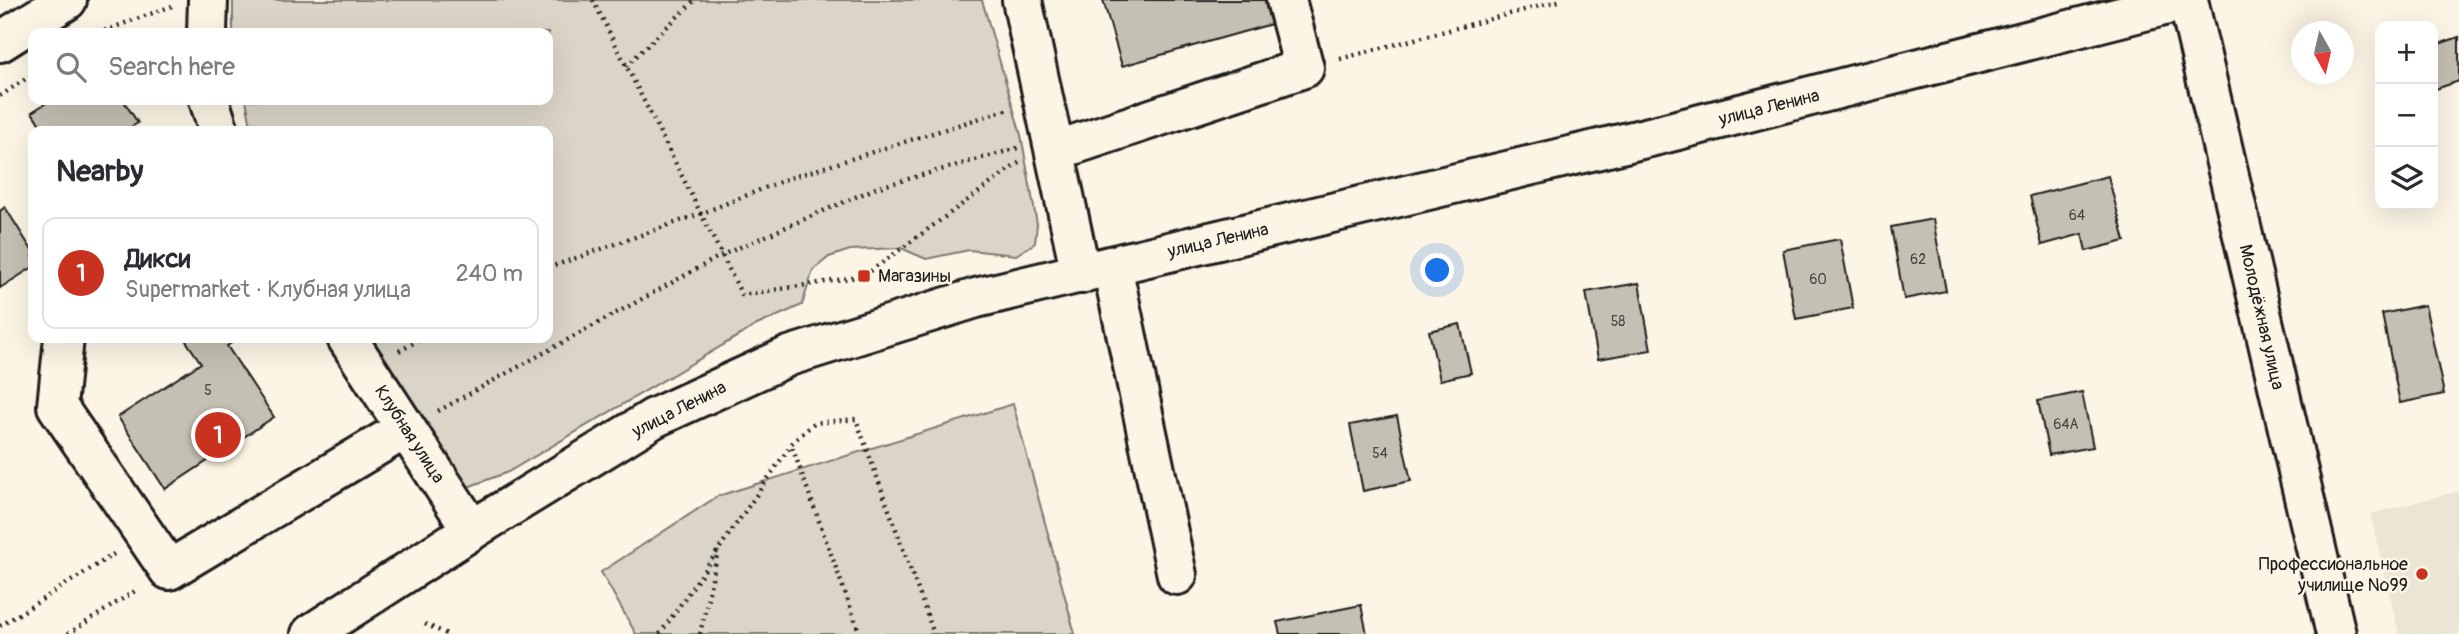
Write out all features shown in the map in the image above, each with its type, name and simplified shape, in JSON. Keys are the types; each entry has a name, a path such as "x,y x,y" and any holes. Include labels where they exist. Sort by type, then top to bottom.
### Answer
{"main road":[{"path":"0,43 66,0"},
{"path":"1022,0 1054,145 1097,270 1177,575"},
{"path":"1054,145 1304,68 1286,0"},
{"name":"улица Ленина","path":"310,634 654,418 789,356 976,298 1658,135 2188,0"},
{"name":"Молодёжная улица","path":"2188,0 2336,634"},
{"path":"192,2 205,28"},
{"path":"63,343 57,406 169,570 405,429"},
{"name":"Клубная улица","path":"350,343 472,530"}],"path":[{"path":"593,0 742,295 864,276 1054,145"},
{"path":"626,65 695,0"},
{"path":"1304,68 1562,0"},
{"path":"113,28 192,2"},
{"path":"0,96 28,78"},
{"path":"553,266 700,214 787,179 1044,100"},
{"path":"405,429 722,256 876,188 1054,145"},
{"path":"660,634 791,444 814,423 856,419 934,634"},
{"path":"791,444 860,634"},
{"path":"0,626 144,535"},
{"path":"700,634 719,547"},
{"path":"68,634 169,570"},
{"path":"425,624 447,634"}],"shaded area":[{"path":"233,0 982,0 1021,135 1037,224 1035,243 1016,255 969,250 926,259 901,248 850,250 829,257 813,270 802,305 757,325 508,472 468,487 459,486 372,343 553,343 553,126 251,126 247,105 553,105 553,28 233,28"},
{"path":"1013,404 1075,634 636,634 601,572 718,496"},
{"name":"Профессиональное училище №99","path":"2459,491 2459,634 2399,634 2370,514"}],"building":[{"path":"1103,0 1269,0 1275,23 1122,66"},
{"path":"2459,37 2459,81 2438,88 2438,84 2438,44"},
{"path":"43,105 126,105 138,123 133,126 41,126 32,112"},
{"path":"2108,176 2125,241 2086,251 2082,234 2042,245 2030,196"},
{"path":"5,207 28,244 28,270 0,288 0,211"},
{"path":"1933,219 1946,291 1904,299 1891,227"},
{"path":"1840,239 1853,308 1796,319 1783,250"},
{"path":"1639,283 1651,350 1598,359 1586,292"},
{"path":"2425,305 2444,394 2400,403 2382,314"},
{"path":"1460,324 1471,373 1440,380 1429,331"},
{"path":"187,343 232,343 227,346 274,417 165,489 118,417 201,363"},
{"path":"2082,392 2093,447 2049,455 2038,401"},
{"path":"1397,416 1411,481 1363,491 1350,425"},
{"path":"1361,605 1367,634 1280,634 1277,622"}],"place":[{"name":"Магазины","path":"864,276"},
{"name":"Дикси","path":"218,435"},
{"name":"Профессиональное училище №99","path":"2422,574"}]}
